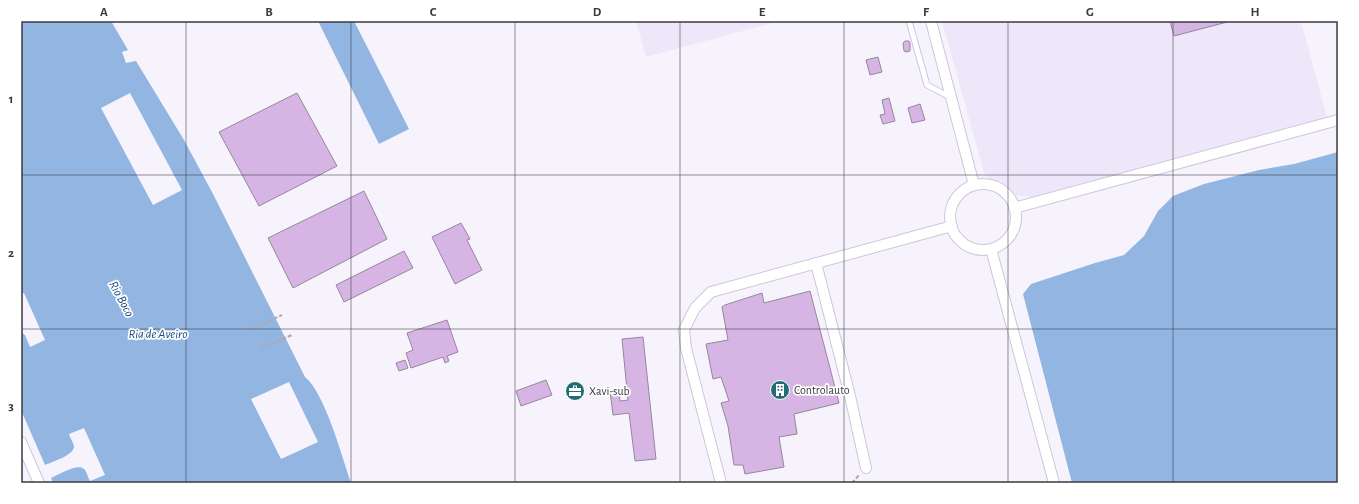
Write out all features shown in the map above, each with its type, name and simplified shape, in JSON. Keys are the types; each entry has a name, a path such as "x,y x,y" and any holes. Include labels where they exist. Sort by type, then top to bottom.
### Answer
{"street":[{"path":"931,21 974,185"},
{"path":"1014,208 1338,120"},
{"path":"989,184 1003,191 1012,202 1014,208 1016,216 1013,230 1004,242 991,249 976,249 963,243 954,232 950,218 952,204 962,192 974,185 989,184"},
{"path":"721,483 686,348 684,330 695,308 711,292 952,226"},
{"path":"991,249 1054,483"},
{"path":"816,263 850,396 866,468"},
{"path":"21,442 39,483"}],"lane":[{"path":"909,21 927,85 951,97"}],"path":[{"path":"252,329 282,315"},
{"path":"260,348 292,335"}],"shaded area":[{"path":"636,21 780,21 646,57"},
{"path":"942,21 1301,21 1327,117 1032,197 1020,196 1016,195 1001,181 988,178 984,173"}],"water":[{"name":"Ria de Aveiro","path":"21,21 111,21 128,50 122,52 126,63 136,61 184,140 212,192 305,377 319,397 332,426 351,483 53,483 51,478 77,467 84,469 90,481 105,475 84,428 69,434 74,446 71,452 62,458 45,465 21,410 21,332 25,335 30,347 45,340 24,293 21,294","holes":["130,93 182,190 153,205 101,108","289,382 318,442 281,459 251,399"]},
{"path":"318,21 354,21 409,129 379,144"},
{"path":"1338,152 1338,483 1072,483 1023,294 1031,284 1124,255 1144,236 1158,211 1173,196 1204,184 1259,170 1294,164"}],"building":[{"path":"1170,21 1231,21 1174,36"},
{"path":"905,41 909,41 910,43 910,51 904,51 903,43"},
{"path":"878,57 882,72 870,75 866,60"},
{"path":"297,93 337,166 259,206 219,132"},
{"path":"889,98 895,121 883,124 880,115 885,114 882,100"},
{"path":"920,104 925,120 912,123 908,108"},
{"path":"364,191 387,239 293,288 268,238"},
{"path":"461,223 470,239 467,240 482,270 455,284 432,237"},
{"path":"404,251 413,268 344,302 336,285"},
{"name":"Controlauto","path":"810,291 839,403 794,414 797,434 779,437 784,467 745,474 743,465 734,465 728,426 721,403 729,401 721,377 713,379 706,344 728,340 722,307 725,305 762,293 764,303"},
{"path":"447,320 458,352 447,356 449,361 445,363 443,357 411,368 406,353 413,350 407,333"},
{"path":"643,337 656,459 635,461 629,413 613,415 610,391 619,390 620,401 628,400 622,339"},
{"path":"405,360 408,368 399,371 396,363"},
{"path":"546,380 552,395 521,406 516,391"}],"place":[{"name":"Controlauto","path":"780,390"},
{"name":"Xavi-sub","path":"575,391"}],"water label":[{"name":"Rio Boco","path":"121,299"}]}
